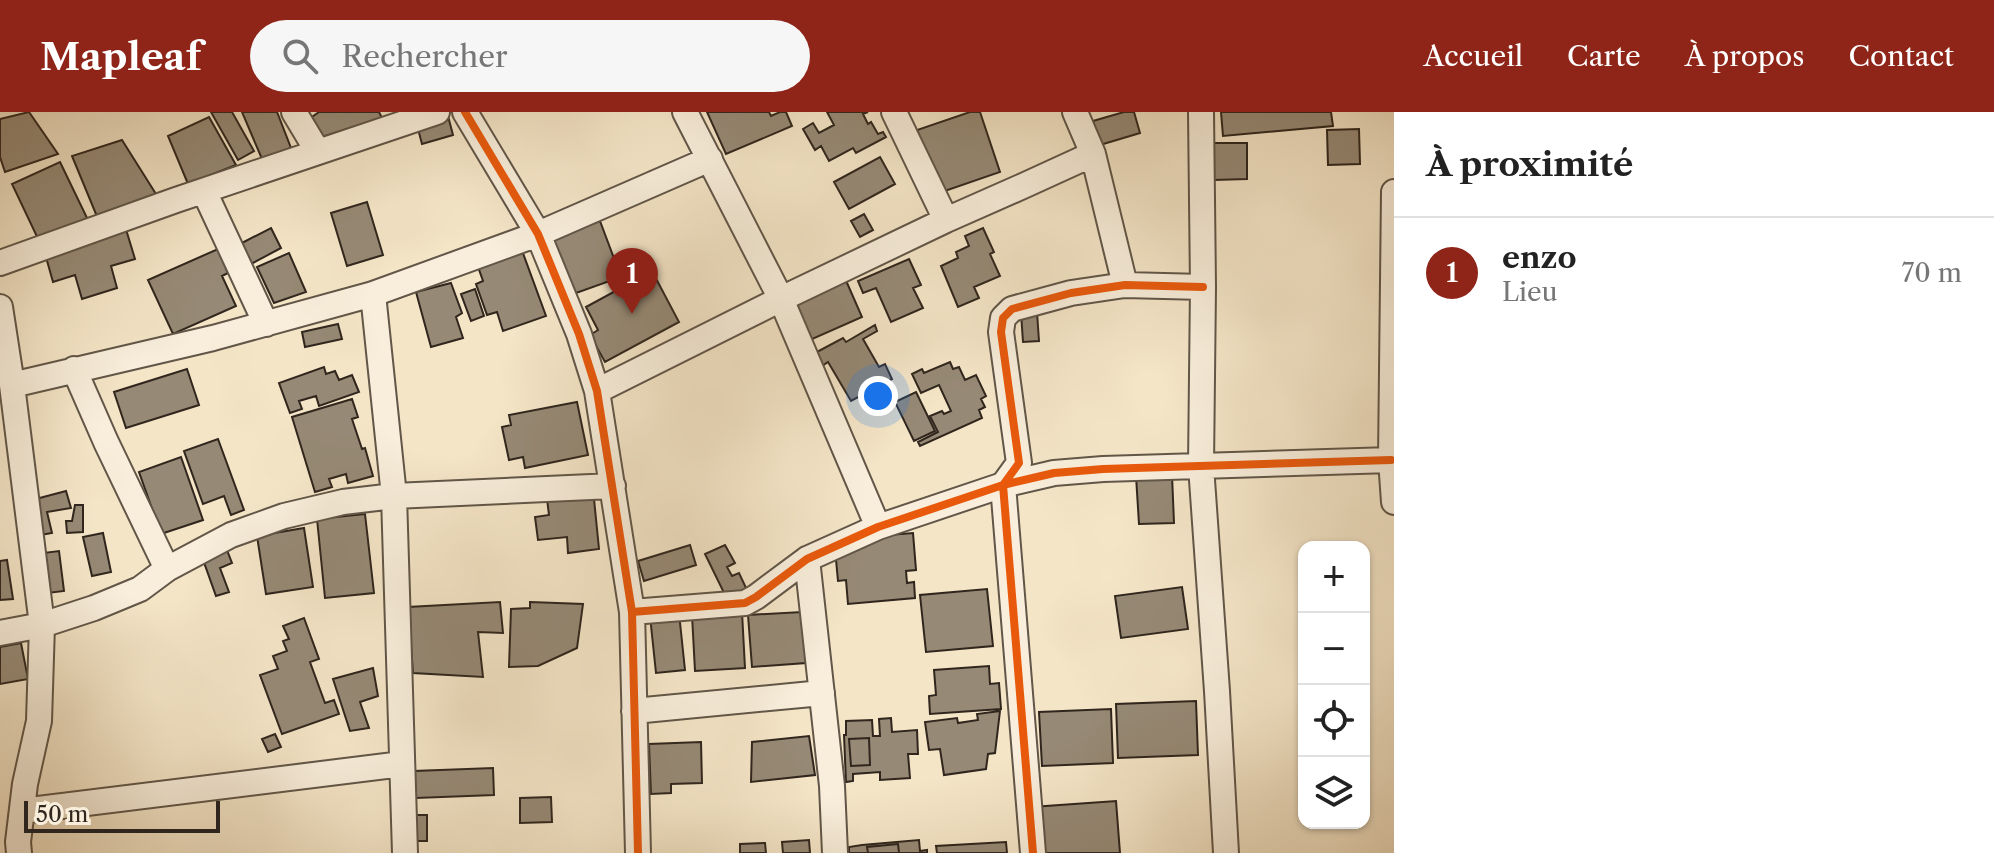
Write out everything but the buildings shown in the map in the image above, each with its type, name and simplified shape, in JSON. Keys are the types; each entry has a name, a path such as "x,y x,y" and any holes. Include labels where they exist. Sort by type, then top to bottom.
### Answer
{"street":[{"path":"294,112 318,152"},
{"path":"0,263 437,112"},
{"path":"465,112 538,234 579,334 597,391 632,612 638,853"},
{"path":"685,112 781,299 878,527"},
{"path":"894,112 946,220"},
{"path":"1075,112 1093,154 1125,285"},
{"path":"1201,112 1201,466 1226,853"},
{"path":"597,391 946,220 1093,154"},
{"path":"12,385 152,353 373,294 538,234 710,159"},
{"path":"204,191 266,324"},
{"path":"1394,192 1391,460 1394,502"},
{"path":"1033,853 1003,485 1019,463 1001,332 1003,318 1012,309 1071,293 1125,285 1203,287"},
{"path":"373,294 394,496 405,853"},
{"path":"0,307 12,385 9,432 42,625 39,721 25,784 19,853"},
{"path":"74,369 167,569"},
{"path":"632,612 745,603 807,559 878,527 1003,485 1054,473 1391,460"},
{"path":"0,633 73,616 140,589 167,569 231,535 284,516 343,502 394,496 613,486"},
{"path":"807,559 832,786 835,853"},
{"path":"634,711 822,693"},
{"path":"22,811 402,764"}],"cycle path":[{"path":"465,112 538,234 579,334 597,391 632,612 638,853"},
{"path":"1033,853 1003,485 1019,463 1001,332 1003,318 1012,309 1071,293 1125,285 1203,287"},
{"path":"632,612 745,603 807,559 878,527 1003,485 1054,473 1391,460"}],"place":[{"name":"enzo","path":"632,314"}]}
